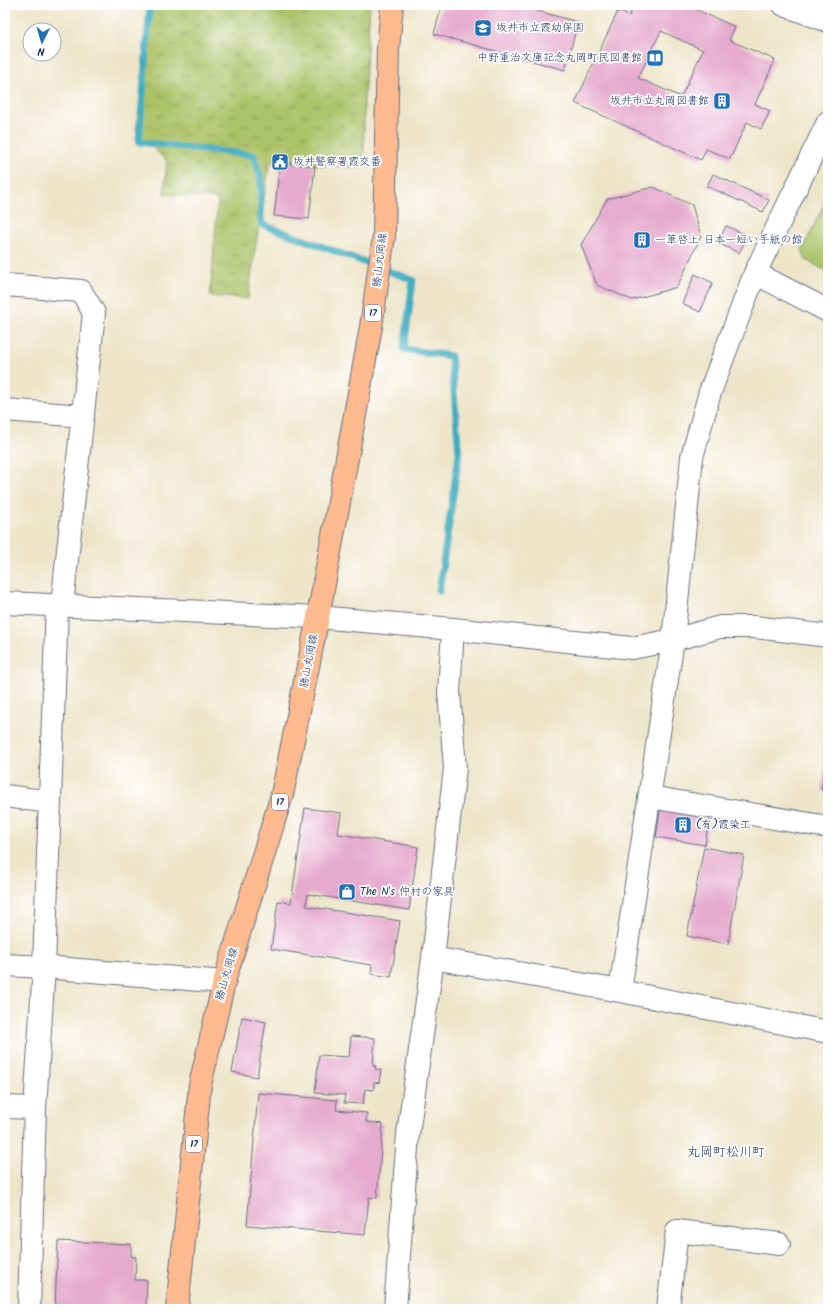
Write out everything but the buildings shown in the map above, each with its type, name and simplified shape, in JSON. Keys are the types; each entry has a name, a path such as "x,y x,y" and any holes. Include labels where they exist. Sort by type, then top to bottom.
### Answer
{"main road":[{"name":"勝山丸岡線","path":"177,1309 200,1085 224,982 282,795 318,617 371,327 384,236 388,49 392,5"}],"street":[{"path":"784,5 828,21"},
{"path":"620,992 673,640 692,457 710,392 755,273 828,122"},
{"path":"755,273 828,310"},
{"path":"5,285 81,291 94,313 83,416 59,605 44,967 35,1108 29,1309"},
{"path":"5,410 83,416"},
{"path":"5,603 318,617 454,629 632,648 673,640 720,627 755,627 828,636"},
{"path":"395,1309 408,1134 433,958 455,768 449,692 454,629"},
{"path":"5,796 50,802"},
{"path":"650,797 828,827"},
{"path":"433,958 828,1032"},
{"path":"5,965 224,982"},
{"path":"5,1107 35,1108"},
{"path":"668,1309 677,1231 779,1244"}],"green space":[{"path":"151,5 370,5 364,100 364,168 270,162 248,299 210,296 218,199 164,194 167,161 136,132"},
{"path":"828,196 828,272 806,260 802,250"}],"waterway":[{"path":"150,5 139,142 253,155 261,178 261,224 413,280 404,349 451,356 459,454 439,591"}],"place":[{"name":"坂井市立霞幼保園","path":"483,28"},
{"name":"中野重治文庫記念丸岡町民図書館","path":"655,58"},
{"name":"坂井市立丸岡図書館","path":"722,101"},
{"name":"坂井警察署霞交番","path":"280,162"},
{"name":"一筆啓上 日本一短い手紙の館","path":"642,240"},
{"name":"(有)霞染工","path":"683,825"},
{"name":"The N's 仲村の家具","path":"347,892"}],"district":[{"name":"丸岡町松川町","path":"726,1152"}]}
